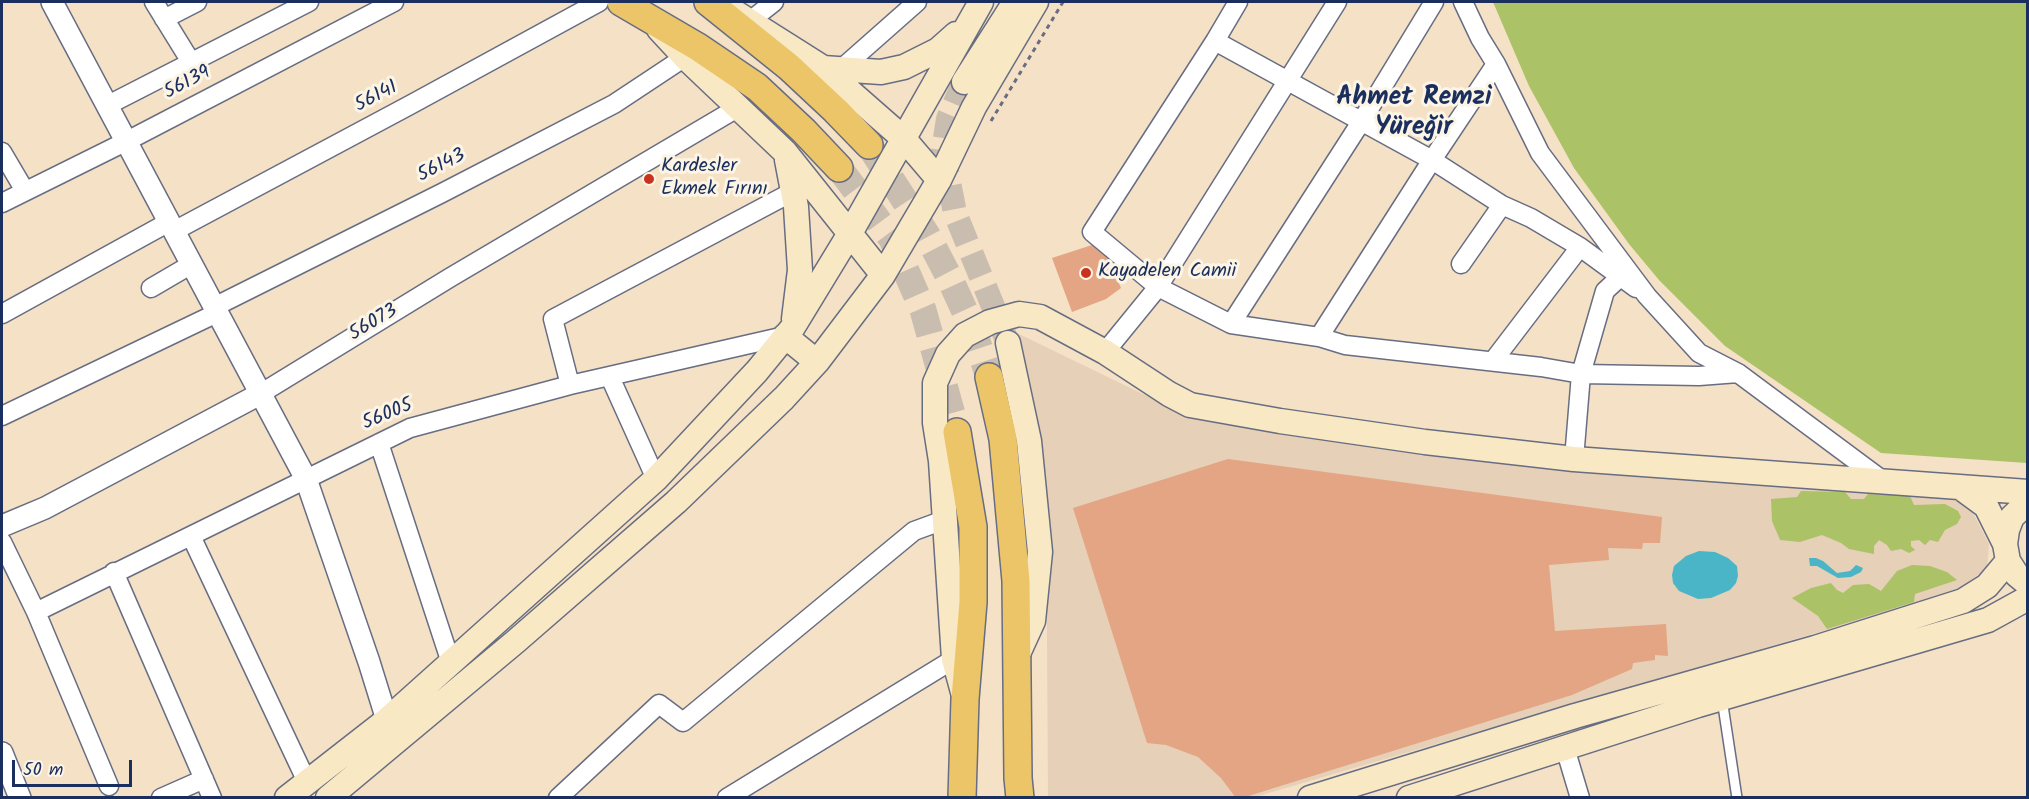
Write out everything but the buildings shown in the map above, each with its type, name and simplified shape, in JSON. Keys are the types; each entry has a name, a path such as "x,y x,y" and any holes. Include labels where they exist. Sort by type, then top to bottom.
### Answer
{"main road":[{"path":"621,2 698,47 757,87 839,168"},
{"path":"708,2 789,67 869,145"},
{"path":"715,2 831,69 904,138 939,180"},
{"path":"287,798 387,720 656,479 757,371 789,332 849,235 966,24 981,2"},
{"path":"964,82 1015,2"},
{"path":"328,798 515,642 667,510 784,398 817,362 883,275 939,180 974,107 1036,2"},
{"path":"650,20 685,57 785,152 883,275"},
{"path":"831,69 881,72 904,67 938,50 966,24"},
{"path":"785,152 794,191 800,270 789,332"},
{"path":"965,699 954,659 941,461 935,423 935,383 948,354 965,335 990,322 1019,314 1040,317 1105,352 1190,405 1280,421 1414,441 1574,459 2028,492"},
{"path":"789,332 817,362"},
{"path":"1008,343 1029,441 1040,552 1033,621 1016,658"},
{"path":"989,377 1004,439 1016,581 1020,798"},
{"path":"957,432 973,528 973,602 965,699 962,798"},
{"path":"1958,486 1986,506 2017,575 2028,584"},
{"path":"1310,798 1575,716 1815,648 1963,601 1988,586 2006,552 2007,530 2012,517 2028,502"},
{"path":"1409,798 1722,698 1988,620 2028,598"}],"street":[{"path":"52,2 306,479 387,720"},
{"path":"154,2 191,62"},
{"path":"164,19 197,2"},
{"path":"108,105 309,2"},
{"name":"56139","path":"2,203 127,141 394,2"},
{"name":"56141","path":"2,314 410,105 599,2"},
{"path":"750,21 774,2"},
{"path":"831,69 916,2"},
{"path":"1238,2 1092,232 1158,287 1231,324 1319,337 1345,345 1581,374 1699,376 1738,373"},
{"path":"1105,352 1158,287 1337,2"},
{"path":"1231,324 1361,122 1434,2"},
{"path":"1463,2 1540,153 1647,296 1699,353 1738,373 1882,480"},
{"path":"1215,41 1432,160 1502,205 1531,218 1580,247 1619,278 1647,296"},
{"name":"56143","path":"2,416 216,310 614,104 685,57"},
{"path":"1319,337 1496,64"},
{"name":"56073","path":"2,526 45,508 260,394 739,107"},
{"path":"2,152 25,191"},
{"path":"570,386 553,319 794,191"},
{"path":"1461,264 1502,205"},
{"path":"1493,362 1580,247"},
{"path":"151,288 192,264"},
{"path":"1574,459 1581,374 1605,291 1619,278"},
{"name":"56005","path":"36,612 410,428 789,332"},
{"path":"610,377 656,479"},
{"path":"379,443 451,663"},
{"path":"558,798 659,704 683,722 914,531 944,520"},
{"path":"191,536 307,782"},
{"path":"2,542 36,612 109,786"},
{"path":"114,572 212,798"},
{"path":"727,798 954,659"},
{"path":"1565,748 1580,798"},
{"path":"2,753 20,798"},
{"path":"161,798 204,779"}],"lane":[{"path":"1722,698 1737,798"}],"path":[{"path":"988,127 1064,2"}],"shaded area":[{"path":"1017,333 1186,415 1959,498 1972,511 1989,544 1987,569 1949,594 1255,797 1048,797 1046,484"}],"green space":[{"path":"1493,2 2027,2 2027,463 1881,453 1725,346 1659,280 1629,244 1574,168 1529,86"},
{"path":"1801,491 1845,492 1851,499 1864,499 1868,494 1910,496 1914,505 1945,504 1958,511 1961,517 1957,524 1945,530 1938,542 1930,540 1925,545 1919,540 1911,541 1911,546 1915,550 1909,553 1901,549 1891,551 1879,540 1874,546 1874,554 1849,549 1822,535 1800,542 1780,540 1772,521 1771,499 1797,497"},
{"path":"1912,565 1930,566 1947,572 1957,580 1915,594 1914,602 1827,629 1818,616 1792,598 1811,588 1831,583 1843,593 1853,585 1869,584 1881,591 1897,571"}],"water":[{"path":"1699,551 1715,552 1728,558 1737,566 1736,583 1730,590 1711,598 1698,599 1679,591 1673,583 1674,566 1686,556"},
{"path":"1809,558 1823,561 1837,573 1850,571 1856,565 1863,568 1861,572 1851,577 1838,578 1817,566 1810,566"}],"tunnel":[{"path":"964,82 948,119 943,151 955,213 1008,343"},
{"path":"869,145 927,235 950,279 973,329 989,377"},
{"path":"839,168 892,239 923,310 957,432"}],"place":[{"name":"Kardesler Ekmek Fırını","path":"649,179"},
{"name":"Kayadelen Camii","path":"1086,273"}],"district":[{"name":"Ahmet Remzi Yüreğir","path":"1414,115"}]}
